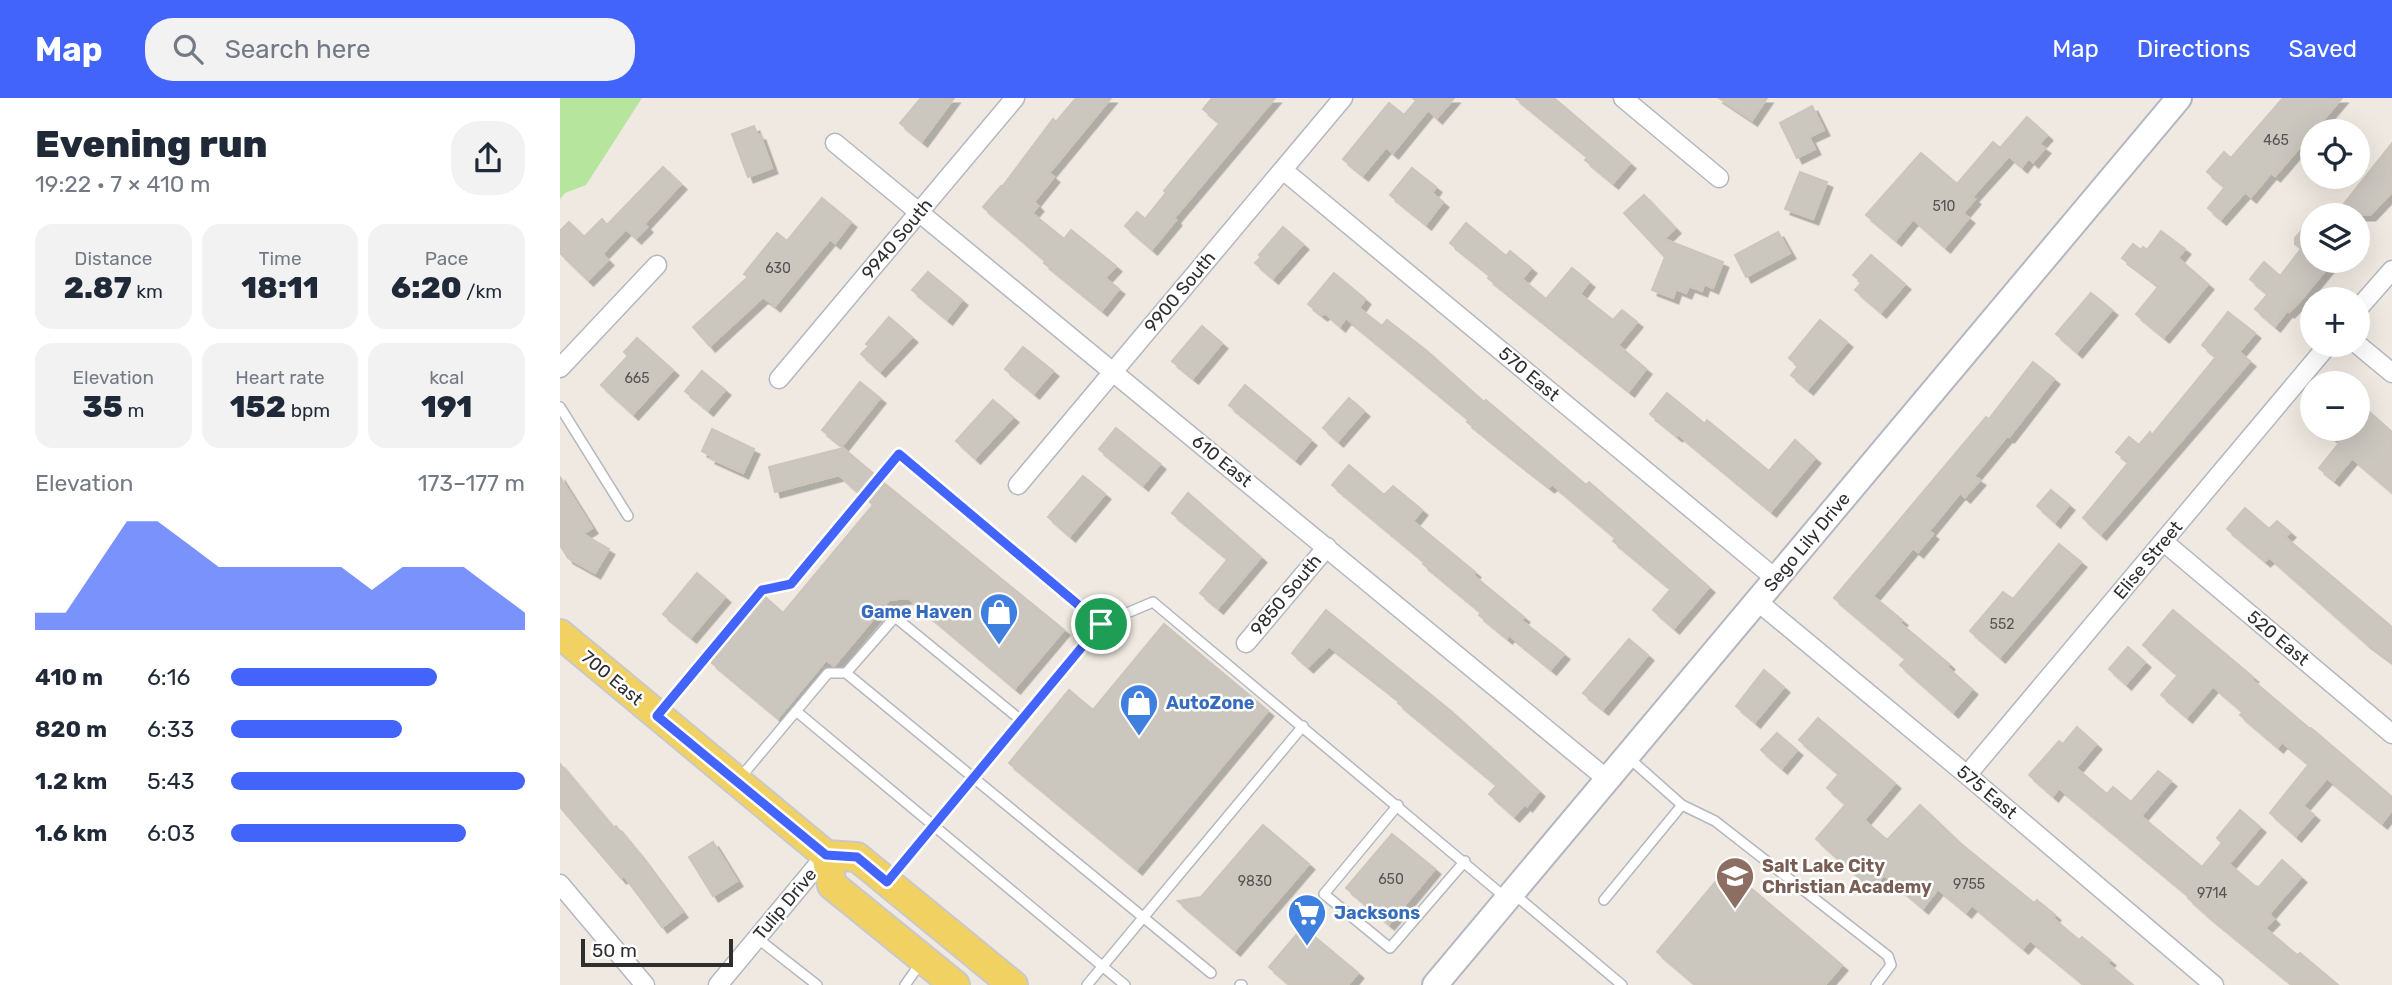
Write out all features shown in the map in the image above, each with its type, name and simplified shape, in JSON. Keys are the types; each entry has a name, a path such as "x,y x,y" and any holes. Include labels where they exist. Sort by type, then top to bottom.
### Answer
{"main road":[{"name":"Sego Lily Drive","path":"1435,985 2179,98"},
{"name":"700 East","path":"560,634 826,855"},
{"path":"955,985 832,885 826,855 857,857 1013,985"}],"street":[{"name":"9940 South","path":"779,379 1015,98"},
{"name":"9900 South","path":"1018,485 1343,98"},
{"path":"1623,98 1719,178"},
{"name":"610 East","path":"835,143 1608,780"},
{"name":"570 East","path":"1283,170 1776,579"},
{"path":"560,368 657,265"},
{"path":"2370,295 2392,270"},
{"path":"2370,355 2392,373"},
{"name":"Elise Street","path":"1967,775 2318,357"},
{"name":"520 East","path":"2164,542 2392,734"},
{"name":"9850 South","path":"1246,643 1326,547"},
{"name":"575 East","path":"1757,601 2214,985"},
{"name":"Tulip Drive","path":"718,985 826,855"},
{"path":"560,884 645,985"}],"lane":[{"path":"560,407 628,516"},
{"path":"657,716 762,590 791,584 899,454 1101,624"},
{"path":"887,882 1101,624 1153,602 1465,861 1622,985"},
{"path":"846,673 895,617 1022,721"},
{"path":"737,781 828,673 846,673 1211,973"},
{"path":"796,711 1125,985"},
{"path":"1087,985 1303,726"},
{"path":"1627,757 1682,805 1714,821 1888,956 1892,965 1876,985"},
{"path":"1398,805 1324,894 1390,947 1465,861"},
{"path":"1604,900 1682,805"},
{"path":"757,938 817,985"},
{"path":"905,985 923,960"}],"green space":[{"path":"560,98 642,98 586,185 565,193 560,199"}],"building":[{"path":"921,98 954,98 922,141 900,123"},
{"path":"1076,98 1111,98 1049,173 1054,177 1034,202 1038,206 1032,213 1064,239 1071,230 1116,266 1105,278 1119,289 1102,310 1044,263 1046,261 983,207 1002,187 1053,119 1056,122"},
{"path":"1212,98 1275,98 1174,218 1176,220 1152,249 1125,226 1137,212 1145,219 1166,193 1164,191 1220,123 1203,109"},
{"path":"1413,98 1454,98 1437,118 1428,110 1393,153 1386,147 1363,175 1343,159 1389,103 1404,115 1416,101"},
{"path":"1516,98 1554,98 1630,163 1613,183 1585,160 1588,157"},
{"path":"1719,98 1767,98 1752,120"},
{"path":"2283,98 2342,98 2324,119 2300,119 2300,147 2275,176 2271,173 2251,197 2245,192 2221,219 2208,208 2225,187 2207,172 2224,152 2231,158"},
{"path":"1812,106 1824,130 1809,137 1815,149 1797,158 1780,123"},
{"path":"2027,117 2047,135 2039,144 2045,148 2033,162 2029,158 2022,167 2009,156 1972,197 1975,199 1963,213 1969,218 1945,247 1913,219 1896,240 1866,215 1921,153 1957,184 1993,142 2000,148"},
{"path":"754,126 772,168 748,177 732,134"},
{"path":"2392,143 2392,192 2370,215 2370,203 2344,203 2356,189 2370,189 2370,171"},
{"path":"663,167 681,184 644,224 647,227 636,238 626,229 602,254 608,260 588,280 560,253 560,231 569,222 584,237 602,219 607,225"},
{"path":"1412,168 1436,187 1432,193 1443,202 1426,224 1390,195"},
{"path":"1800,172 1827,182 1813,219 1785,209"},
{"path":"1644,195 1675,228 1664,239 1723,262 1713,288 1704,284 1702,291 1689,286 1686,293 1676,289 1673,298 1652,290 1665,257 1624,213"},
{"path":"822,198 851,222 835,243 830,239 775,306 763,297 710,346 693,327 748,277 744,274 777,233 787,241"},
{"path":"1466,223 1506,256 1510,251 1531,268 1522,279 1546,299 1572,268 1589,282 1580,294 1613,320 1622,310 1637,322 1618,345 1646,369 1629,391 1488,278 1490,275 1450,243"},
{"path":"1283,227 1303,244 1273,278 1255,263"},
{"path":"2161,231 2185,249 2178,258 2208,284 2164,337 2136,314 2159,286 2122,258 2133,244 2141,250 2143,247 2147,250"},
{"path":"1778,232 1790,253 1746,277 1735,255"},
{"path":"2300,232 2300,248 2295,244 2295,238"},
{"path":"2300,250 2300,273 2323,273 2312,287 2300,287 2300,301 2287,311 2275,326 2255,309 2268,294 2250,279 2264,262 2280,276"},
{"path":"1871,255 1905,284 1881,312 1855,290 1862,282 1853,275"},
{"path":"928,272 962,300 947,319 912,290"},
{"path":"1334,273 1365,299 1359,308 1382,326 1387,320 1427,351 1484,402 1486,400 1586,485 1589,482 1709,587 1674,628 1653,610 1671,589 1613,541 1616,538 1552,484 1549,487 1467,422 1469,420 1460,412 1346,318 1340,326 1325,313 1322,315 1308,304"},
{"path":"2091,293 2112,310 2077,352 2056,334"},
{"path":"2228,312 2255,333 2239,352 2250,361 2101,534 2083,518 2129,462 2116,452 2129,437 2139,445 2150,432 2152,435 2216,357 2202,345"},
{"path":"889,317 912,337 880,371 861,354"},
{"path":"1820,320 1847,342 1808,389 1791,375 1798,366 1789,358"},
{"path":"1202,326 1222,343 1193,378 1172,361"},
{"path":"637,338 673,370 633,414 601,385 628,356 624,352"},
{"path":"1023,347 1053,371 1034,393 1005,369"},
{"path":"2033,362 2054,379 2009,437 2007,436 1974,476 1980,480 1965,497 1960,493 1929,531 1933,534 1918,552 1913,548 1873,596 1902,620 1900,623 1949,664 1947,667 1972,689 1953,712 1900,665 1906,659 1834,598 1986,417 1989,419"},
{"path":"702,371 725,390 708,410 685,391"},
{"path":"860,382 880,398 842,446 822,430"},
{"path":"1245,385 1311,440 1295,459 1229,405"},
{"path":"1667,393 1705,424 1707,420 1769,471 1795,440 1815,458 1771,511 1650,414"},
{"path":"1349,398 1364,411 1338,441 1323,428"},
{"path":"993,400 1013,417 975,458 956,441"},
{"path":"2370,413 2392,432 2392,492 2352,458 2334,480 2319,468 2340,442 2370,441"},
{"path":"1116,428 1160,464 1143,485 1099,449"},
{"path":"712,429 754,449 743,473 710,458 711,456 702,451"},
{"path":"843,448 874,474 858,492 839,475 775,492 769,467"},
{"path":"1349,465 1384,495 1393,486 1422,510 1413,521 1475,572 1473,575 1524,617 1521,620 1564,654 1551,669 1479,615 1481,612 1423,564 1425,562 1332,485"},
{"path":"1083,476 1105,494 1070,536 1048,517"},
{"path":"560,477 592,528 583,534 609,549 595,573 568,558 560,545"},
{"path":"884,483 1064,630 1015,688 908,598 889,600 834,666 826,660 778,718 711,662 765,597 783,613 873,505 869,501"},
{"path":"2051,490 2069,505 2055,522 2037,506"},
{"path":"1188,493 1261,557 1218,608 1200,593 1228,559 1172,513"},
{"path":"2245,508 2269,529 2277,521 2290,532 2285,537 2392,627 2392,662 2365,642 2269,557 2265,561 2227,529"},
{"path":"2059,544 2081,562 2000,657 1970,631 2003,592 2013,599"},
{"path":"697,573 725,597 691,637 663,614"},
{"path":"1326,610 1451,711 1539,791 1527,806 1525,804 1514,816 1489,794 1497,785 1398,703 1400,701 1329,646 1308,667 1292,653"},
{"path":"2173,610 2392,797 2392,810 2382,823 2327,778 2303,806 2314,815 2296,836 2270,813 2309,764 2282,742 2278,747 2240,715 2243,712 2213,686 2187,717 2161,695 2178,675 2143,645"},
{"name":"AutoZone","path":"1164,624 1268,711 1137,869 1009,763 1069,690 1093,710"},
{"path":"1629,639 1648,655 1603,709 1583,693"},
{"path":"2128,647 2145,662 2126,684 2109,669"},
{"path":"1764,670 1784,687 1755,722 1736,706"},
{"path":"1818,718 1895,783 1864,820 1887,840 1920,805 1960,843 2034,903 2037,900 2079,940 2082,937 2110,960 2107,963 2133,985 2085,985 2030,940 2023,948 1972,905 1966,912 1938,889 1923,908 1884,875 1873,889 1816,839 1846,804 1827,788 1839,774 1799,740"},
{"path":"2077,727 2096,744 2076,768 2107,794 2113,787 2131,802 2158,771 2171,781 2141,816 2202,867 2222,843 2217,838 2240,810 2260,827 2229,864 2259,887 2282,860 2301,877 2269,914 2274,919 2265,928 2338,985 2293,985 2059,788 2053,796 2029,775 2059,741 2063,744"},
{"path":"1777,733 1797,750 1782,768 1761,750"},
{"path":"560,764 613,828 616,826 682,912 662,927 624,876 621,878 560,807"},
{"path":"1263,825 1309,864 1235,950 1178,901 1201,897"},
{"path":"1392,834 1435,869 1389,924 1346,888"},
{"path":"713,842 737,881 713,896 689,857"},
{"name":"Salt Lake City Christian Academy","path":"1727,868 1842,965 1825,985 1696,985 1657,952"},
{"name":"Jacksons","path":"1303,927 1358,973 1348,985 1290,985 1269,967"}],"place":[{"name":"Game Haven","path":"999,646"},
{"name":"AutoZone","path":"1139,737"},
{"name":"Salt Lake City Christian Academy","path":"1735,910"},
{"name":"Jacksons","path":"1307,947"}],"route":[{"path":"899,454 1101,624 887,882 857,857 826,855 657,716 762,590 791,584 899,454"}]}
